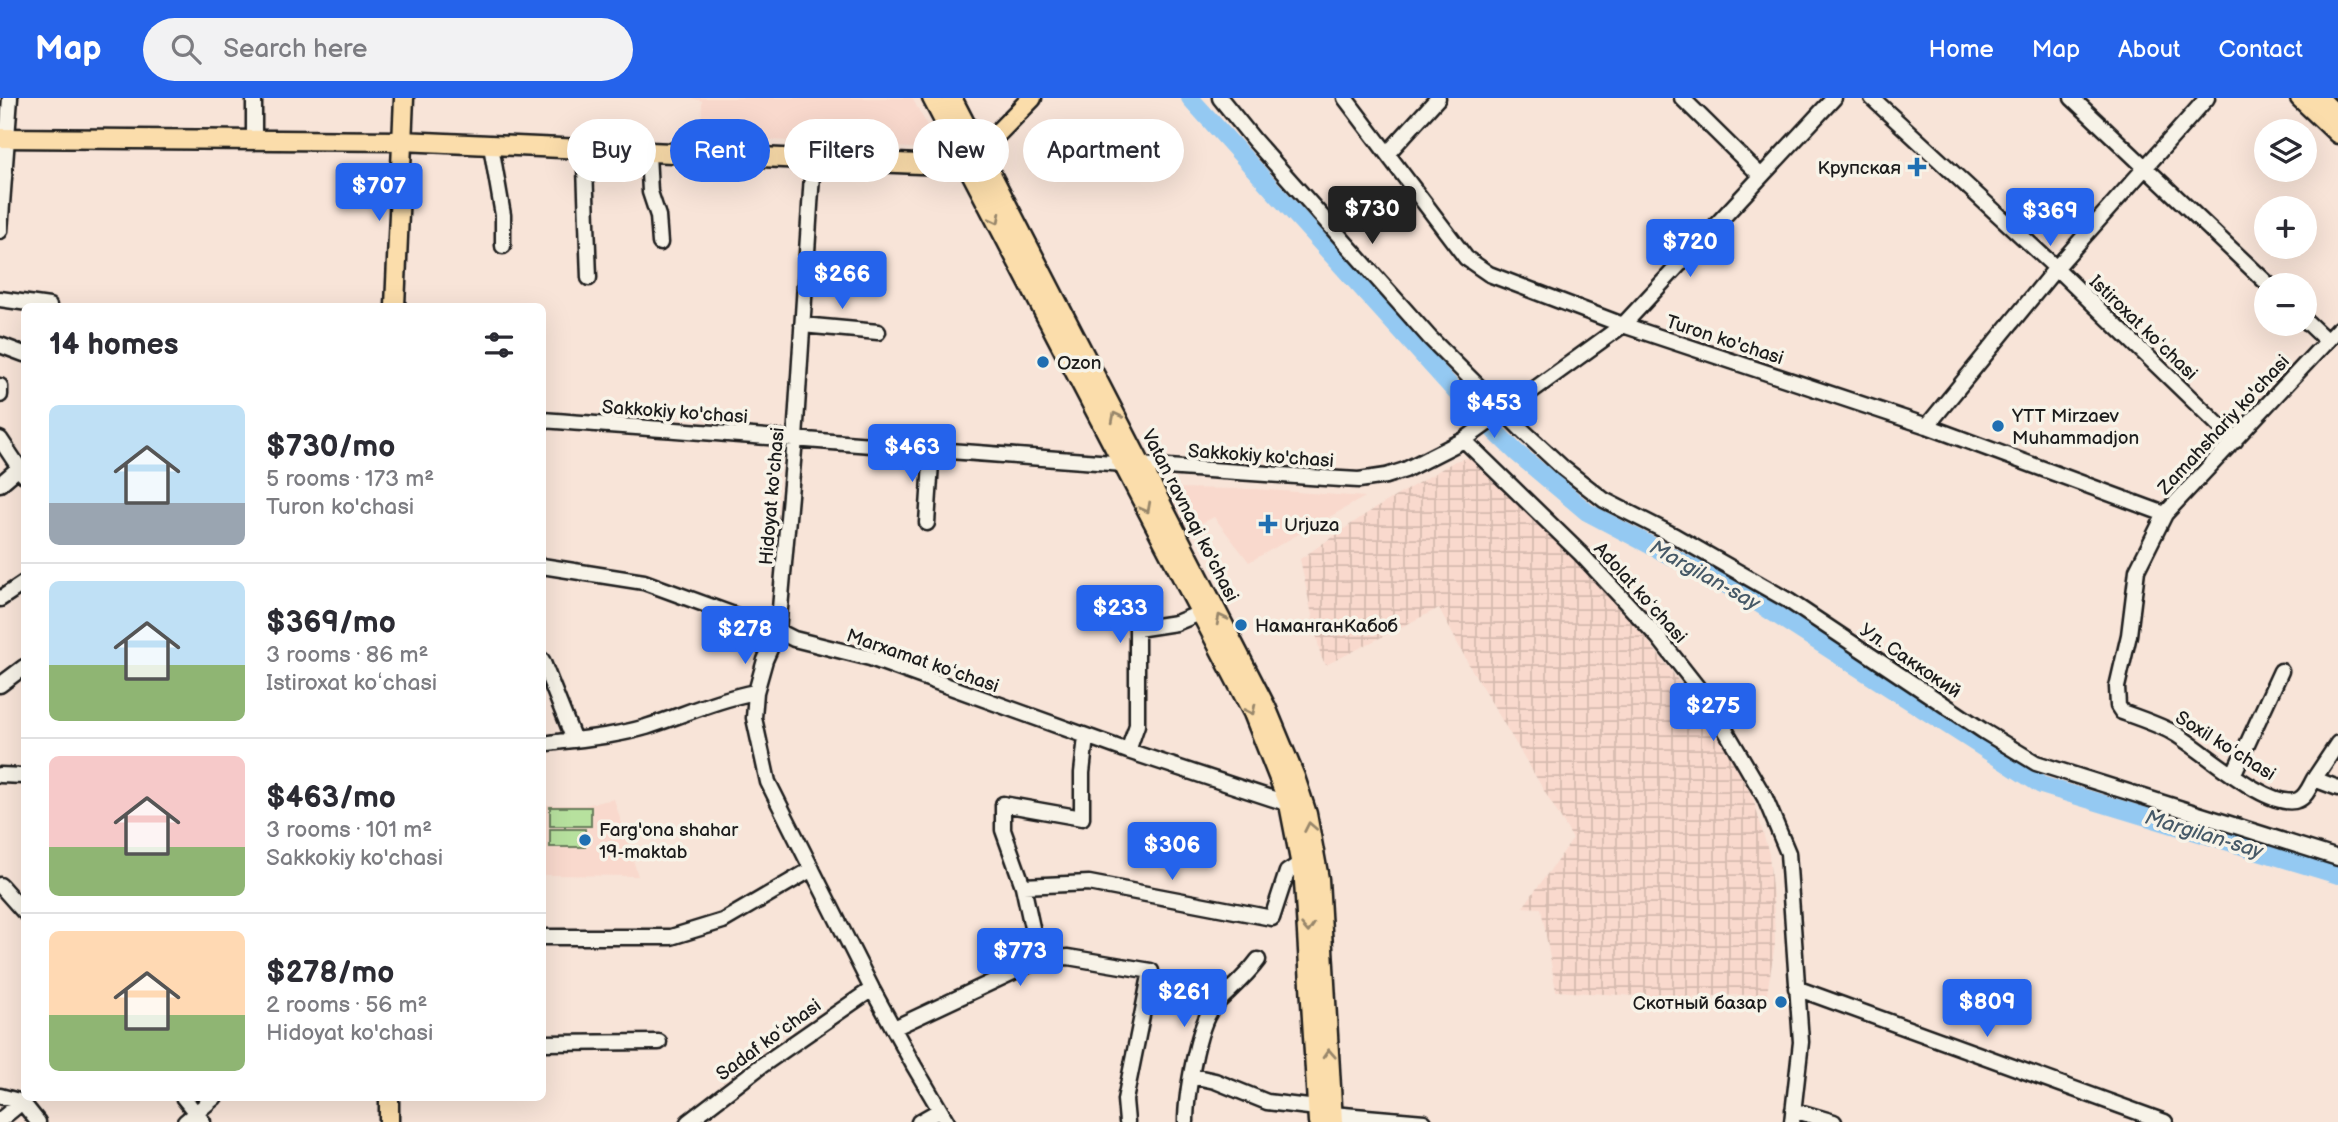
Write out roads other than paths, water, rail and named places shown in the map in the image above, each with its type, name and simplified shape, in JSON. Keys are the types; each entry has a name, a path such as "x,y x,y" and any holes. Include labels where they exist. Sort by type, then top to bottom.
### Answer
{"main road":[{"path":"395,303 404,98"},
{"path":"932,98 947,119"},
{"path":"952,98 959,119"},
{"path":"1009,120 1032,98"},
{"path":"2300,98 2338,134"},
{"path":"2318,98 2338,117"},
{"path":"3,138 402,141 567,149"},
{"path":"656,153 784,158"},
{"name":"Vatan ravnaqi ko'chasi","path":"985,182 1123,465 1253,713 1289,804 1307,910 1325,1116"},
{"name":"Vatan ravnaqi ko'chasi","path":"987,182 1142,467 1266,707 1290,765 1307,814 1319,879 1325,1116"},
{"path":"389,1101 389,1122"}],"street":[{"path":"0,231 3,138 10,98"},
{"path":"254,98 254,140"},
{"name":"Ул. Саккокий","path":"1220,98 1430,338 1563,468 1604,500 1675,536 1789,601 1985,733 2036,764 2338,858"},
{"name":"Turon ko'chasi","path":"1345,98 1466,258 1477,267 1623,326 1927,426 2165,514"},
{"path":"1388,153 1438,98"},
{"path":"1682,98 1760,175"},
{"name":"Sakkokiy ko'chasi","path":"546,420 1142,467 1359,480 1386,476 1405,470 1464,440 1623,326 1834,98"},
{"name":"Istiroxat koʻchasi","path":"1872,98 2056,268 2235,441"},
{"path":"2072,98 2256,273"},
{"path":"1927,426 2056,268 2207,98"},
{"path":"491,146 503,215 503,246"},
{"path":"586,182 589,278"},
{"path":"649,182 658,216 660,243"},
{"name":"Hidoyat ko'chasi","path":"812,182 795,439 778,631 765,660 756,692 754,718 768,782 872,989 944,1116"},
{"path":"0,299 28,303"},
{"path":"803,325 878,332"},
{"name":"Zamahshariy ko'chasi","path":"2165,514 2338,329"},
{"path":"2317,331 2328,341"},
{"path":"0,345 21,353"},
{"path":"0,386 0,395"},
{"path":"0,439 21,470"},
{"name":"Adolat koʻchasi","path":"1464,440 1589,563 1658,636 1709,702 1765,798 1788,853 1801,1042 1792,1116"},
{"path":"927,523 932,449"},
{"path":"0,484 21,472"},
{"name":"Soxil koʻchasi","path":"2165,514 2137,570 2129,635 2117,687 2118,706 2122,712 2174,733 2265,795 2287,801 2298,800 2305,794 2338,743"},
{"name":"Marxamat koʻchasi","path":"546,567 644,582 794,639 870,659 1086,737 1289,804"},
{"path":"0,599 21,585"},
{"path":"1128,751 1137,725 1137,629 1176,623 1200,612"},
{"path":"0,685 21,669"},
{"path":"546,670 574,740"},
{"path":"2233,775 2281,671"},
{"path":"546,744 600,737 644,727 730,697 756,692"},
{"path":"1039,960 1023,886 1003,830 1003,804 1082,818 1082,773 1086,737"},
{"path":"0,775 21,776"},
{"path":"2314,779 2338,788"},
{"path":"1023,886 1089,883 1272,918 1287,872 1301,863"},
{"path":"546,937 671,937 723,921 812,869"},
{"path":"0,885 21,909"},
{"path":"894,1028 1039,960 1068,957 1151,971 1125,1100 1127,1122"},
{"path":"1186,1122 1203,1022 1258,960"},
{"path":"1796,988 2165,1122"},
{"name":"Sadaf koʻchasi","path":"688,1122 761,1066 872,989"},
{"path":"546,1043 659,1042"},
{"path":"1192,1076 1215,1081 1266,1102 1325,1116 1424,1122"},
{"path":"0,1096 22,1102 38,1122"},
{"path":"185,1101 195,1119 211,1101"},
{"path":"0,1120 22,1102"},
{"path":"919,1122 944,1116"},
{"path":"1792,1116 1834,1122"}],"waterway":[{"name":"Margilan-say","path":"1190,98 1464,401 1517,453 1587,512 1747,596 2041,785 2338,875"}],"place":[{"name":"Крупская","path":"1917,167"},
{"name":"Ozon","path":"1043,362"},
{"name":"YTT Mirzaev Muhammadjon","path":"1998,426"},
{"name":"Urjuza","path":"1268,524"},
{"name":"НаманганКабоб","path":"1241,625"},
{"name":"Farg'ona shahar 19-maktab","path":"585,840"},
{"name":"Скотный базар","path":"1781,1002"}]}
